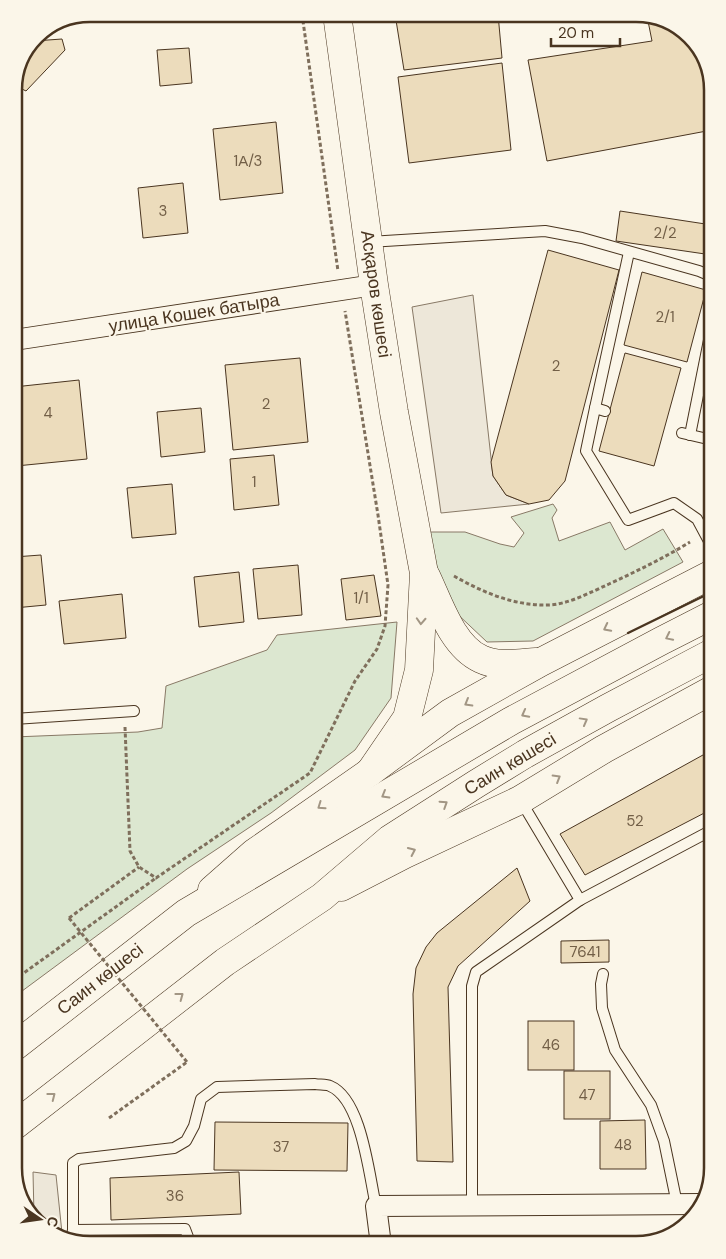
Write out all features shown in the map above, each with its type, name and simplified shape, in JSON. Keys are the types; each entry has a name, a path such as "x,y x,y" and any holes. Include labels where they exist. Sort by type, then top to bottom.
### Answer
{"street":[{"name":"Асқаров көшесі","path":"338,22 374,285 394,412 437,573"},
{"name":"улица Кошек батыра","path":"23,339 374,285"},
{"path":"437,573 454,635 467,650 482,660 500,663 541,662"},
{"path":"370,772 407,718 419,670 437,573"},
{"path":"186,913 254,853 370,772 450,713 541,662 704,578"},
{"path":"186,913 511,721 704,619"},
{"name":"Саин көшесі","path":"322,897 390,839 476,784 525,754 704,657"},
{"path":"22,1120 224,962 322,897 405,854 520,800 604,749 704,694"},
{"name":"Саин көшесі","path":"22,1041 186,913"},
{"path":"380,1236 376,1206 693,1204"}],"lane":[{"path":"368,242 545,231 582,238 704,273"},
{"path":"629,252 600,409 586,451 628,520 674,503 697,519 704,532"},
{"path":"704,359 686,434 704,438"},
{"path":"22,718 129,711"},
{"path":"520,800 580,900"},
{"path":"472,1205 472,986 476,972 580,900 704,834"},
{"path":"603,974 601,984 602,1008 615,1050 651,1105 664,1141 676,1204"},
{"path":"72,1234 73,1163 79,1158 174,1148 186,1140 194,1126 202,1099 217,1087 315,1084 331,1086 347,1099 359,1126 376,1206"},
{"path":"76,1235 185,1230 187,1236"}],"path":[{"path":"22,974 156,878 310,773 355,681 377,649 385,626 388,585 341,290 303,22"},
{"path":"437,573 504,599 532,605 550,605 582,596 665,558 704,535"},
{"path":"129,711 130,851 139,867 156,878"},
{"path":"109,1118 186,1062 69,918 139,867"}],"green space":[{"path":"553,504 557,510 552,518 559,541 610,522 625,550 663,529 683,562 533,641 487,642 452,609 431,571 426,532 465,532 514,547 524,533 511,517"},
{"path":"397,622 391,698 355,750 271,813 187,869 22,991 22,737 138,732 162,728 166,686 267,650 277,635"}],"shaded area":[{"path":"473,295 493,476 506,495 529,504 441,513 412,307"},
{"path":"33,1172 56,1175 62,1230 46,1220 34,1206"}],"building":[{"path":"396,23 499,23 502,58 404,70"},
{"path":"649,24 673,34 692,53 703,82 704,132 547,161 528,60 652,41"},
{"path":"62,39 65,50 26,91 23,89 25,73 30,60 45,40"},
{"path":"189,48 192,83 160,86 157,50"},
{"path":"502,63 511,150 409,163 398,77"},
{"path":"276,122 283,193 220,200 213,129"},
{"path":"183,183 188,233 143,238 138,188"},
{"path":"620,211 704,224 704,254 616,241"},
{"path":"548,250 619,270 565,481 549,500 529,504 506,495 493,476 491,462"},
{"path":"642,272 704,289 704,298 687,362 624,345"},
{"path":"625,353 681,368 654,466 599,451"},
{"path":"300,358 308,442 233,450 225,365"},
{"path":"79,380 87,459 23,465 23,386"},
{"path":"201,408 205,452 161,457 157,412"},
{"path":"274,455 279,505 234,510 230,459"},
{"path":"172,484 176,534 132,538 127,488"},
{"path":"41,555 46,605 23,607 23,556"},
{"path":"298,565 302,615 258,619 253,569"},
{"path":"239,572 244,622 199,627 194,577"},
{"path":"374,575 381,616 346,620 341,579"},
{"path":"122,594 126,638 64,644 59,601"},
{"path":"704,754 704,813 585,875 560,834"},
{"path":"517,868 530,901 458,966 448,987 453,1162 417,1161 413,994 416,968 426,947 437,933"},
{"path":"609,940 609,962 561,963 561,941"},
{"path":"528,1021 574,1021 574,1070 528,1070"},
{"path":"564,1071 610,1071 610,1119 564,1119"},
{"path":"645,1120 646,1169 600,1169 600,1121"},
{"path":"215,1122 348,1123 347,1171 214,1170"},
{"path":"239,1172 241,1214 111,1220 110,1178"}],"wall":[{"path":"628,633 704,596"}]}
